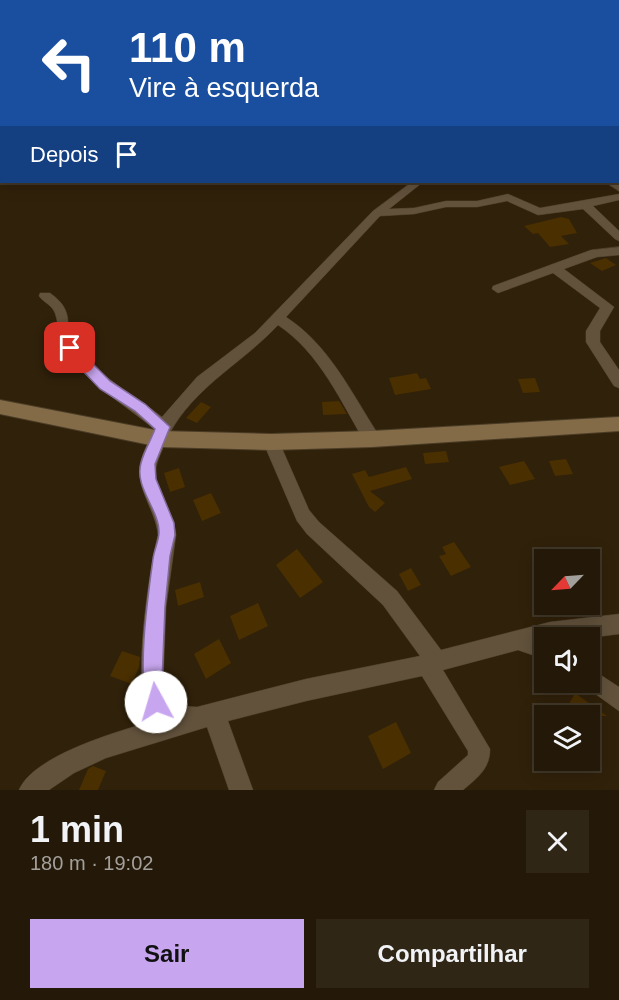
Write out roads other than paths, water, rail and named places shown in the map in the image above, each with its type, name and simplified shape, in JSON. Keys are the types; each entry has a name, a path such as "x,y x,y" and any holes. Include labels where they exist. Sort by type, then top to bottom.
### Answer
{"street":[{"path":"190,721 167,711 156,702 152,683 156,607 167,535 166,523 148,479 148,464 161,433 179,405 202,381 279,319 307,284 377,213 417,183"},
{"path":"377,213 414,211 446,204 477,204 508,197 538,212 619,197"},
{"path":"585,205 619,237"},
{"path":"498,289 595,253 619,251"},
{"path":"556,269 607,307 593,331 593,342 619,382"},
{"path":"45,296 59,307 63,319 64,338 70,348 105,385 140,408 161,433"},
{"path":"279,319 302,334 317,352 372,439"},
{"path":"0,407 161,433 271,442 372,439 619,424"},
{"path":"271,442 303,515 313,528 360,568 390,598 432,663 479,749 479,758 476,763 446,790"},
{"path":"31,790 49,773 98,750 190,721 306,690 432,663 550,632 619,624"},
{"path":"519,641 534,646"},
{"path":"600,686 619,700"},
{"path":"215,714 220,736 241,790"}]}
